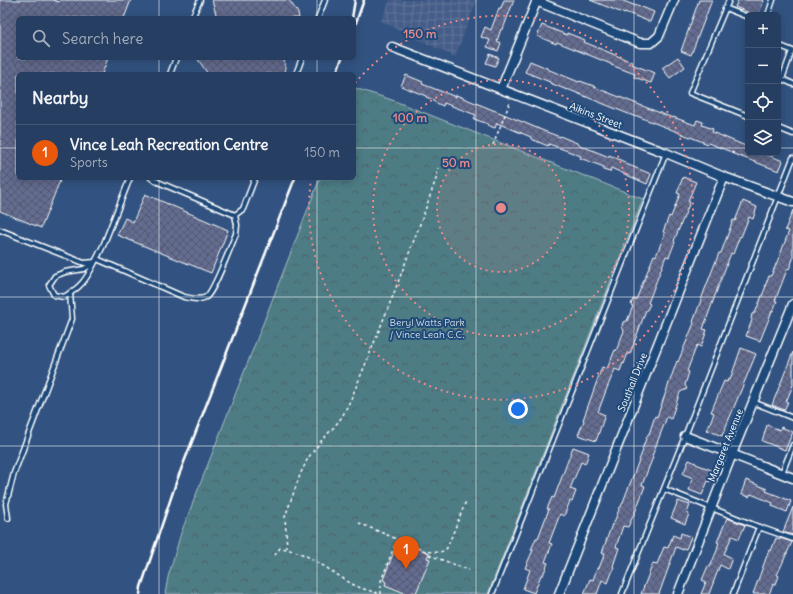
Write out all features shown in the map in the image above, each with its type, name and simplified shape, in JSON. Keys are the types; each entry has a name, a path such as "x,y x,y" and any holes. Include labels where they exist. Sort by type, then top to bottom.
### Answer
{"street":[{"path":"501,89 537,1 640,43 651,43 659,36 674,0"},
{"name":"Aikins Street","path":"392,47 666,153 724,177 793,202"},
{"name":"Southall Drive","path":"559,594 724,177"},
{"name":"Margaret Avenue","path":"678,594 732,454 793,304"},
{"path":"685,436 793,478"}],"lane":[{"path":"193,16 200,0"},
{"path":"319,16 325,0"},
{"path":"729,0 690,93 745,115"},
{"path":"769,12 773,0"},
{"path":"725,8 745,16"},
{"path":"781,46 793,51 782,79 793,84"},
{"path":"171,72 175,60"},
{"path":"297,72 301,60"},
{"path":"781,129 793,134"},
{"path":"492,594 666,153"},
{"path":"622,594 793,158"},
{"path":"96,261 84,269 65,272 55,276 49,285 54,295 64,297 70,294 76,290 88,277 96,261 103,246 129,180"},
{"path":"154,180 235,215"},
{"path":"235,215 243,209 254,180"},
{"path":"0,230 84,263 96,261 184,297 196,299 206,297 213,288 236,234 237,225 235,215"},
{"path":"8,518 6,504 14,473 72,319 70,294"},
{"path":"753,402 793,418"},
{"path":"782,473 793,445"},
{"path":"664,489 793,540"},
{"path":"733,594 759,527"}],"path":[{"path":"493,145 514,94"},
{"path":"287,548 285,517 300,475 308,458 342,417 351,398 416,237 436,179 438,168"},
{"path":"359,523 432,553 444,551 447,548 466,501"},
{"path":"275,555 280,548 287,548 309,557 355,586 381,594 381,581 395,544 399,544 400,541"},
{"path":"429,555 469,570"}],"shaded area":[{"path":"390,0 477,0 455,57 381,21"}],"green space":[{"name":"Beryl Watts Park / Vince Leah C.C.","path":"356,88 392,100 643,199 488,594 165,594 168,577 181,533 319,180 356,180"}],"building":[{"path":"0,0 53,0 59,2 60,0 131,0 125,16 16,16 16,60 107,60 103,72 16,72 16,180 60,180 41,228 0,211"},
{"path":"212,0 289,0 299,16 216,16"},
{"path":"504,0 514,0 497,41 501,43 498,51 487,47 490,40 481,37 485,27 491,30 499,8 501,8"},
{"path":"590,0 621,0 654,12 650,22"},
{"path":"699,0 712,0 691,55 681,51"},
{"path":"738,0 764,0 759,12 748,12 735,7"},
{"path":"542,25 567,35 567,33 585,40 584,42 632,62 631,64 655,73 651,83 634,77 635,74 611,64 557,42 556,44 537,36"},
{"path":"490,54 499,58 495,66 486,63"},
{"path":"678,57 685,67 670,78 662,68"},
{"path":"198,60 284,60 285,67 284,72 207,72"},
{"path":"530,61 579,82 580,81 594,86 673,118 695,125 697,120 703,122 702,125 713,129 712,132 745,146 745,156 770,156 783,161 779,171 637,116 636,117 525,72"},
{"path":"406,75 423,82 422,84 456,97 456,95 627,163 626,164 651,174 647,184 611,168 610,172 603,170 604,167 580,158 581,156 549,144 548,146 531,139 531,137 497,123 495,128 474,119 476,115 444,103 443,106 434,102 434,100 426,96 401,86"},
{"path":"683,177 696,182 688,201 690,202 669,257 666,256 648,303 650,304 646,310 630,354 628,353 620,371 615,369 607,388 598,412 605,415 596,441 578,435 602,367 607,369 615,350 616,351 624,331 622,326 623,322 627,321 633,306 631,305 633,299 636,300 654,255 656,256 665,233 663,232 669,216 671,217 680,194 677,193"},
{"path":"145,194 228,230 211,273 117,235 125,218 133,222"},
{"path":"743,201 757,207 753,219 749,217 733,254 731,253 703,329 707,330 701,347 697,345 687,371 689,372 685,385 687,389 680,392 671,419 667,417 642,485 645,486 636,510 628,527 623,526 616,547 619,548 613,566 614,567 608,583 602,580 597,594 584,594 590,579 593,580 597,568 599,568 605,553 602,553 612,524 613,525 621,507 655,416 657,417 677,361 678,362 694,323 693,322 719,253 721,253 733,220 735,221"},
{"path":"793,210 793,259 785,275 775,301 777,301 760,341 746,336 752,320 752,314 755,313 769,276 771,276 789,231 785,230"},
{"path":"741,348 756,354 722,436 707,430 714,413 711,412 724,381 727,382 728,379 730,380"},
{"path":"793,352 793,385 784,410 772,405"},
{"path":"767,425 780,430 781,427 793,432 785,450 762,441"},
{"path":"573,447 589,453 585,464 581,462 570,489 576,491 572,502 570,501 564,516 560,514 549,543 552,544 545,562 548,563 543,575 541,575 534,593 523,589 530,570 525,568 533,550 531,550 536,538 538,538 549,509 547,509 552,497 554,498"},
{"path":"689,460 714,471 710,482 708,481 702,495 689,490 693,478 683,474"},
{"path":"746,480 767,489 766,491 791,501 787,512 772,506 773,503 751,494 749,497 741,494"},
{"path":"678,501 690,505 687,513 689,514 685,524 671,518"},
{"path":"793,507 793,535 783,532"},
{"path":"727,518 745,525 739,539 732,536 724,554 732,558 728,569 720,565 709,594 701,594 706,582 702,580 708,566 710,567 718,548 719,543 717,542"},
{"path":"681,533 691,537 686,549 684,548 683,550 676,547 659,594 641,594 653,563 657,564 664,547 668,548 673,535 680,538"},
{"path":"776,538 792,542 777,575 779,576 776,584 774,583 769,594 753,594 769,550 771,551"},
{"path":"403,542 429,553 427,558 430,559 416,593 413,592 412,594 407,594 385,585 386,582 383,580 396,546 401,548"}],"railway":[{"path":"352,16 355,0"},
{"path":"356,22 364,0"},
{"path":"337,72 341,60"},
{"path":"140,594 141,587 177,480 294,180"}],"place":[{"name":"Vince Leah Recreation Centre","path":"406,569"}]}
